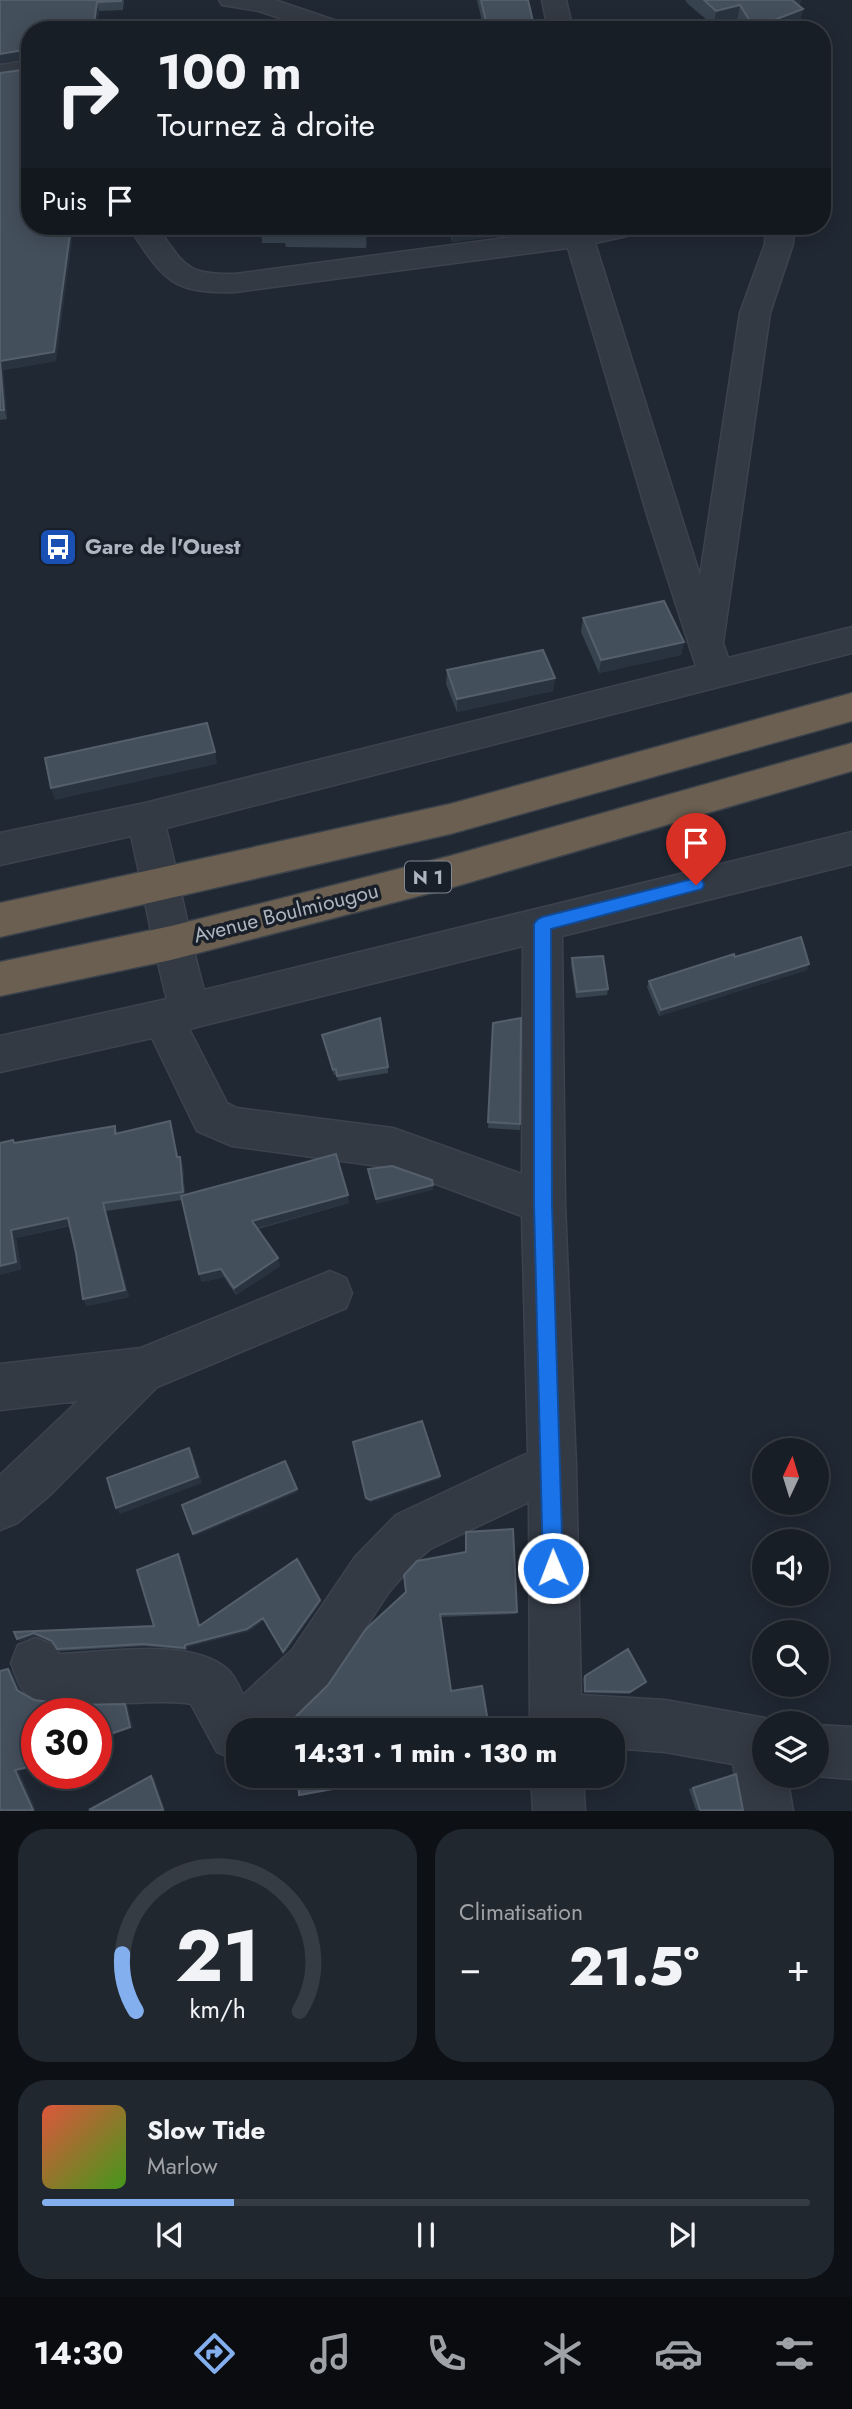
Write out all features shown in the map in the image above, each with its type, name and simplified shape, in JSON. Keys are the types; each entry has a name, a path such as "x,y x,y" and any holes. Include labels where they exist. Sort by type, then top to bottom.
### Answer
{"highway":[{"name":"N 1","path":"0,920 450,819 852,707"},
{"name":"Avenue Boulmiougou","path":"0,979 171,943 450,872 852,757"}],"street":[{"path":"231,0 263,4 313,21"},
{"path":"554,0 559,21"},
{"path":"0,73 21,70"},
{"path":"149,235 176,272 200,284 235,284 593,235"},
{"path":"711,661 755,313 779,244 780,235"},
{"path":"579,238 665,521 711,661"},
{"path":"0,849 145,818 711,661 852,640"},
{"path":"145,818 162,885 171,943 177,1014 212,1117 232,1126 393,1148 494,1183 543,1204"},
{"path":"0,1054 177,1014 852,848"},
{"path":"542,924 543,1204 552,1466 555,1718"},
{"path":"0,1387 141,1371 330,1293"},
{"path":"0,1506 34,1477 141,1371"},
{"path":"255,1718 292,1689 318,1658 377,1566 393,1548 413,1532 552,1466"},
{"path":"36,1663 43,1675 54,1679 143,1676 195,1678 208,1685 226,1718"},
{"path":"625,1726 664,1726 752,1742"},
{"path":"829,1752 852,1753"},
{"path":"558,1788 559,1811"},
{"path":"765,1788 767,1811"}],"building":[{"path":"0,0 121,0 97,2 94,21 21,21 21,50 0,54"},
{"path":"481,0 528,0 533,21 486,21"},
{"path":"704,0 792,0 803,9 772,21 750,21 740,5 716,11"},
{"path":"21,70 21,235 70,235 54,352 0,361 0,73"},
{"path":"0,361 4,410 0,410"},
{"path":"664,601 684,642 601,660 583,618"},
{"path":"543,650 555,678 457,699 447,670"},
{"path":"207,723 215,752 51,788 45,758"},
{"path":"801,937 809,964 661,1010 649,981 734,954 735,957"},
{"path":"603,956 608,989 577,992 572,958"},
{"path":"380,1018 388,1067 337,1076 322,1035"},
{"path":"521,1018 520,1124 488,1122 493,1023"},
{"path":"170,1121 177,1157 180,1157 183,1192 103,1203 125,1290 83,1299 68,1218 11,1230 16,1262 0,1266 0,1143 115,1126 115,1134"},
{"path":"336,1154 348,1195 252,1221 278,1258 234,1288 221,1269 199,1274 181,1196"},
{"path":"392,1166 432,1180 433,1185 376,1199 368,1169"},
{"path":"422,1421 440,1476 370,1500 366,1498 353,1442"},
{"path":"189,1448 198,1477 116,1508 107,1478"},
{"path":"285,1461 297,1489 193,1534 182,1505"},
{"path":"513,1529 517,1612 440,1614 451,1691 482,1686 487,1718 294,1718 328,1685 366,1629 406,1592 404,1575 417,1561 466,1552 466,1532"},
{"path":"178,1554 199,1626 297,1559 320,1600 283,1652 263,1618 247,1629 185,1645 185,1648 143,1644 57,1649 52,1641 34,1633 17,1639 14,1632 154,1626 137,1570"},
{"path":"628,1649 646,1682 630,1692 585,1691 585,1676"},
{"path":"8,1669 17,1690 31,1698 21,1698 21,1769 15,1770 21,1789 24,1789 33,1810 0,1810 0,1671"},
{"path":"112,1704 125,1704 130,1727 112,1733"},
{"path":"736,1774 743,1810 700,1810 693,1788"},
{"path":"151,1776 163,1810 89,1810"},
{"path":"299,1788 338,1788 299,1795"}],"place":[{"name":"Gare de l'Ouest","path":"58,547"}],"route":[{"path":"553,1568 543,1204 542,924 696,885"}]}
